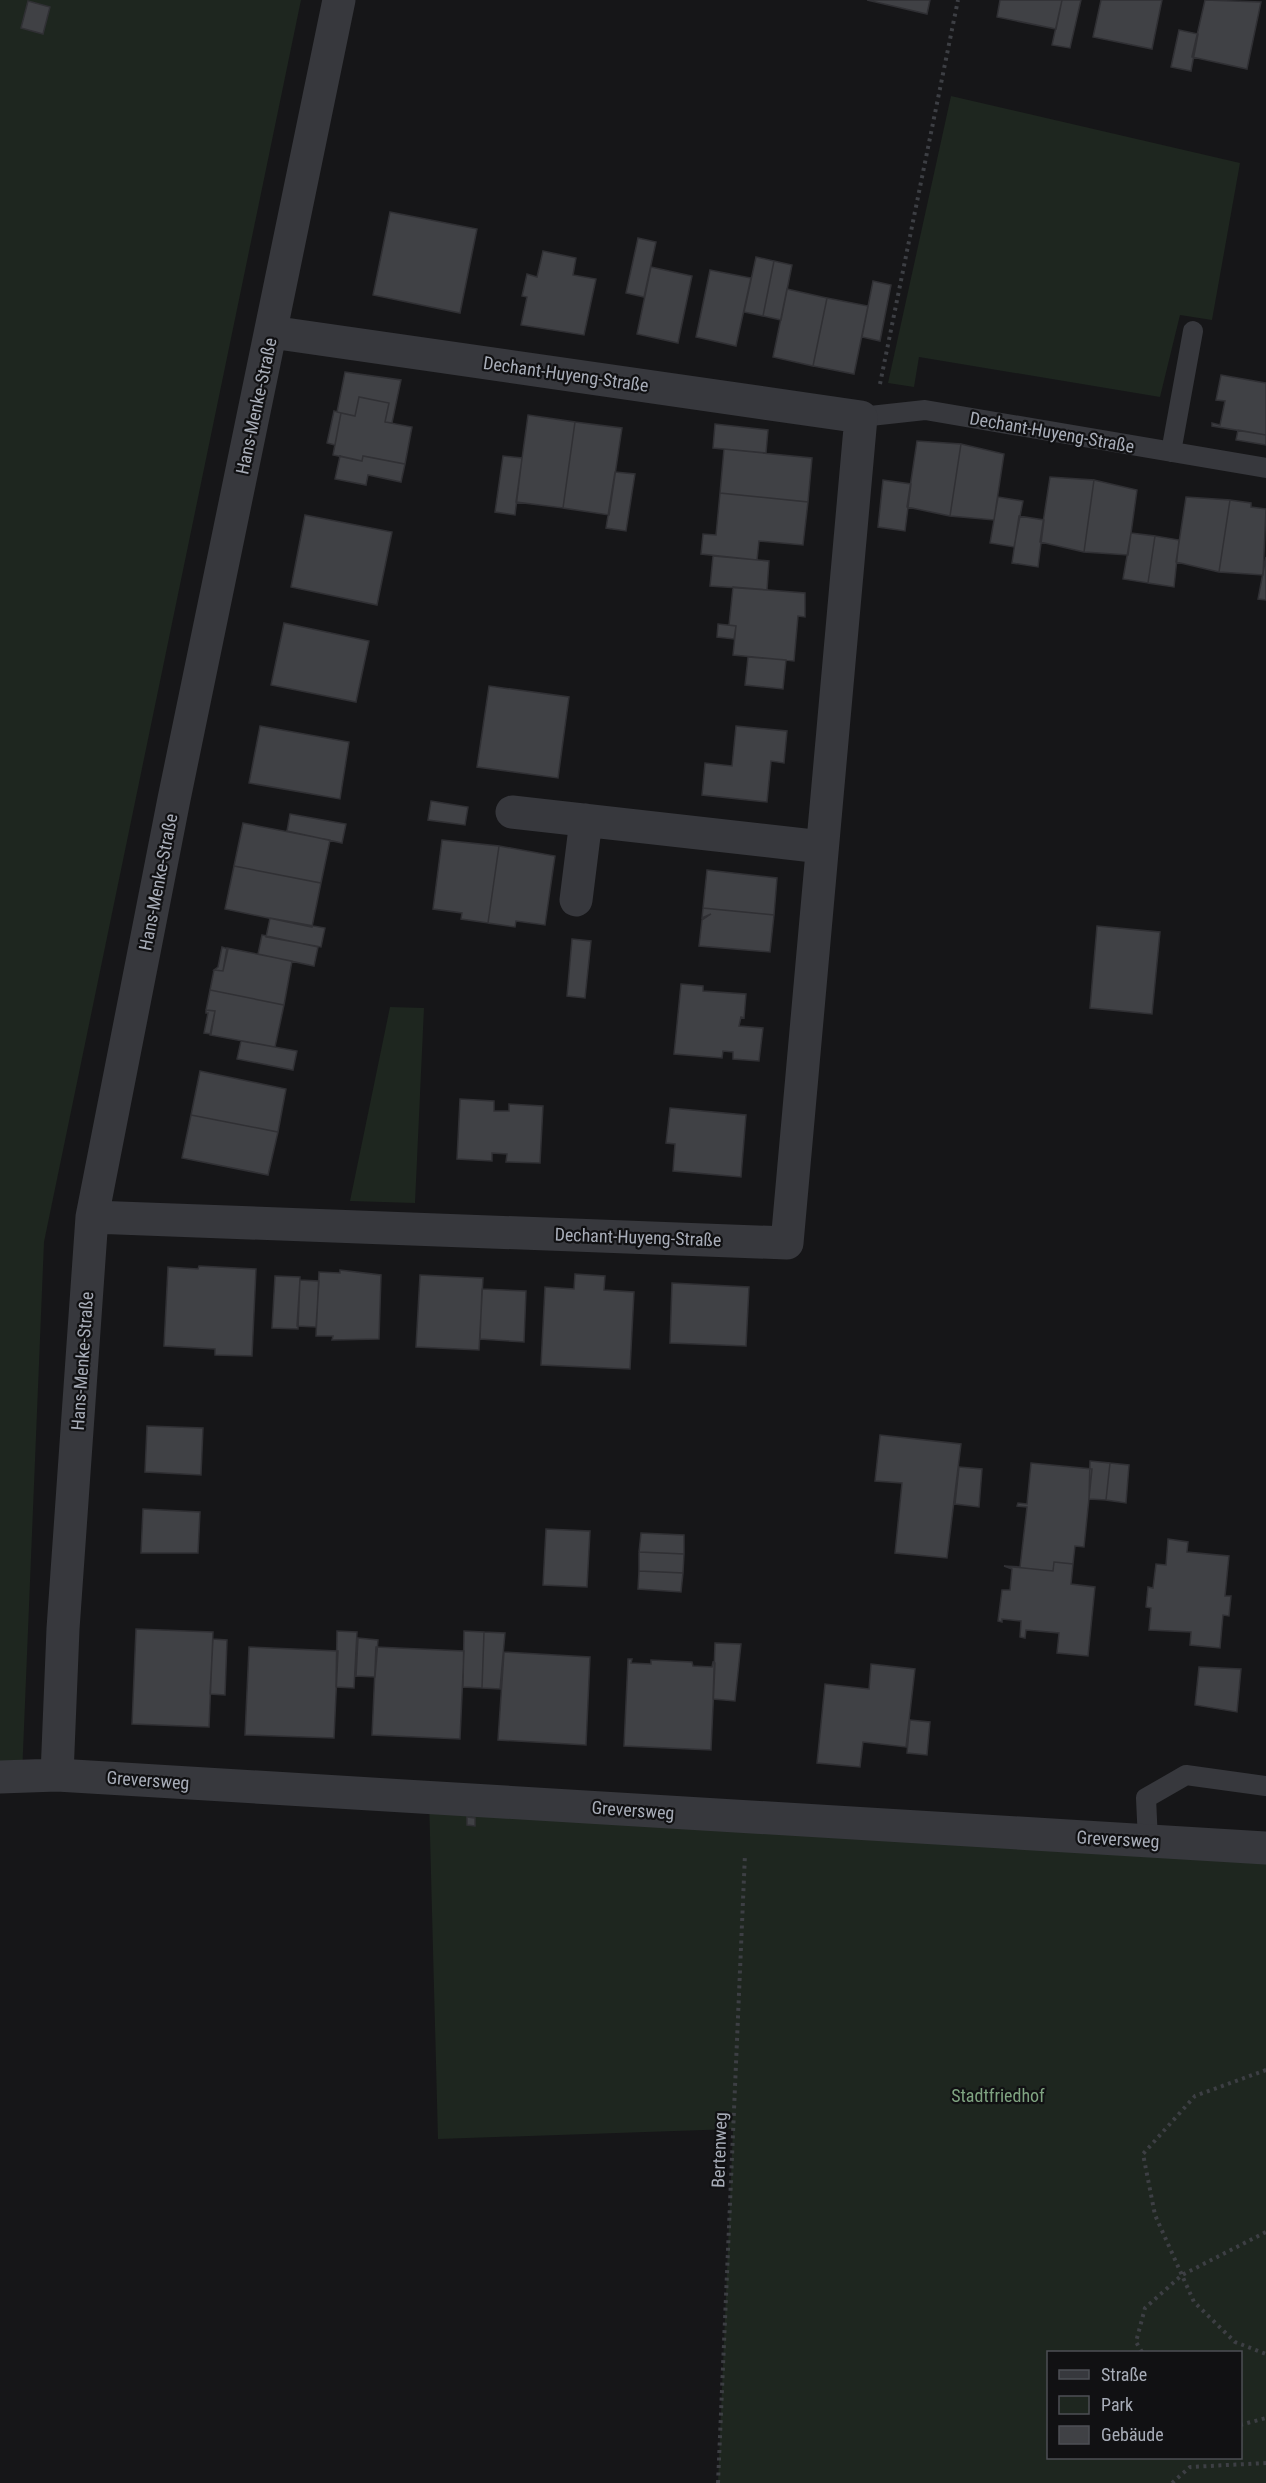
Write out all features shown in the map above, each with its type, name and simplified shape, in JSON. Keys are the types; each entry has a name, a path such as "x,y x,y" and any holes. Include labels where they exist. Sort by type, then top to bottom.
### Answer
{"street":[{"name":"Hans-Menke-Straße","path":"57,1774 63,1629 92,1217 174,800 339,0"},
{"name":"Dechant-Huyeng-Straße","path":"92,1217 786,1243 822,847 868,416 271,332"},
{"path":"512,812 822,847"},
{"path":"576,900 586,820"},
{"name":"Greversweg","path":"0,1777 57,1774 1266,1848"}],"lane":[{"path":"1171,452 1193,331"},
{"name":"Dechant-Huyeng-Straße","path":"868,416 925,410 1266,468"},
{"path":"1148,1841 1146,1798 1186,1775 1266,1786"}],"path":[{"path":"868,416 958,0"},
{"name":"Bertenweg","path":"718,2483 747,1817"},
{"path":"1266,2070 1195,2096 1143,2154 1155,2215 1194,2302 1235,2342 1266,2354"},
{"path":"1142,2351 1137,2342 1145,2308 1182,2275 1266,2232"},
{"path":"1242,2424 1266,2418"},
{"path":"1172,2483 1190,2467 1266,2463"}],"green space":[{"path":"0,0 301,0 44,1242 22,1776 0,1777"},
{"path":"951,96 1240,163 1212,320 1180,315 1160,397 919,357 914,387 888,383"},
{"path":"390,1007 424,1008 415,1203 350,1201"},
{"name":"Stadtfriedhof","path":"429,1798 1266,1849 1266,2483 718,2483 733,2129 438,2139"}],"building":[{"path":"867,0 930,0 927,14"},
{"path":"1000,0 1062,0 1056,29 997,17"},
{"path":"1062,0 1081,0 1070,48 1052,45"},
{"path":"1101,0 1162,0 1152,49 1093,37"},
{"path":"1205,0 1261,2 1247,69 1192,57"},
{"path":"28,1 50,7 43,34 21,28"},
{"path":"1179,30 1198,34 1191,71 1171,67"},
{"path":"390,212 477,229 460,313 373,295"},
{"path":"638,238 656,242 644,297 626,293"},
{"path":"543,251 576,258 573,275 596,279 584,335 521,325 527,297 522,296 527,274 537,277"},
{"path":"756,257 774,261 763,316 744,312"},
{"path":"774,261 792,265 781,320 763,316"},
{"path":"651,267 692,276 678,343 637,334"},
{"path":"710,270 751,278 736,346 696,337"},
{"path":"873,281 891,285 880,341 862,337"},
{"path":"787,289 827,298 813,366 773,357"},
{"path":"827,298 868,306 854,374 813,366"},
{"path":"345,372 401,380 392,423 385,422 389,403 359,397 355,416 337,412"},
{"path":"1221,375 1266,383 1266,435 1212,426 1212,423 1220,425 1225,401 1216,400"},
{"path":"359,397 389,403 385,422 412,427 405,464 363,456 362,461 333,455 341,413 355,416"},
{"path":"334,411 341,413 335,445 327,443"},
{"path":"528,415 575,422 563,508 516,502"},
{"path":"575,422 622,428 609,515 563,508"},
{"path":"715,424 768,430 766,453 713,448"},
{"path":"1238,430 1266,435 1266,445 1236,440"},
{"path":"917,441 961,444 950,516 907,507"},
{"path":"961,444 1004,454 994,520 950,516"},
{"path":"724,449 812,458 808,502 720,493"},
{"path":"340,456 362,461 363,456 405,464 401,482 368,475 366,485 335,479"},
{"path":"503,456 522,458 515,515 495,512"},
{"path":"615,472 635,474 626,531 606,528"},
{"path":"1050,477 1094,480 1084,552 1040,542"},
{"path":"883,480 911,484 905,531 878,527"},
{"path":"1094,480 1137,490 1128,555 1084,552"},
{"path":"720,493 808,502 803,545 759,541 757,560 701,554 703,534 716,535"},
{"path":"998,497 1023,501 1014,547 990,543"},
{"path":"1186,497 1230,500 1219,572 1176,562"},
{"path":"1230,500 1251,503 1251,507 1266,509 1263,575 1219,572"},
{"path":"305,515 392,532 377,605 291,587"},
{"path":"1019,516 1044,520 1038,567 1012,563"},
{"path":"1131,533 1155,536 1148,583 1123,579"},
{"path":"1155,536 1179,540 1174,587 1148,583"},
{"path":"713,556 769,561 767,590 710,586"},
{"path":"1266,557 1266,600 1258,599"},
{"path":"733,587 805,593 805,617 798,616 794,661 733,655 736,626 729,625"},
{"path":"284,623 369,641 356,702 271,685"},
{"path":"718,624 736,626 734,639 717,637"},
{"path":"748,657 786,660 783,689 745,685"},
{"path":"489,686 569,697 558,778 477,767"},
{"path":"260,726 349,742 340,799 249,783"},
{"path":"736,726 787,731 784,763 771,761 767,802 702,795 705,763 732,766"},
{"path":"431,801 468,807 465,825 428,820"},
{"path":"290,814 346,824 342,843 287,831"},
{"path":"243,823 330,840 321,883 234,866"},
{"path":"442,840 499,846 488,923 461,919 462,913 433,909"},
{"path":"499,846 555,856 545,925 516,921 515,927 488,923"},
{"path":"234,866 321,883 312,927 225,909"},
{"path":"707,870 777,878 774,915 703,908"},
{"path":"703,908 774,915 770,952 699,946 702,920 711,914 702,918"},
{"path":"270,918 325,928 321,947 266,937"},
{"path":"1097,926 1160,932 1152,1014 1090,1008"},
{"path":"262,935 318,947 314,966 258,954"},
{"path":"572,939 591,941 585,998 567,996"},
{"path":"222,947 228,949 223,971 214,970 218,967"},
{"path":"227,948 292,961 284,1005 210,990 214,970 223,971"},
{"path":"681,984 703,986 703,991 746,994 744,1018 741,1017 739,1026 763,1028 759,1061 733,1059 733,1052 723,1051 722,1058 674,1054"},
{"path":"210,990 284,1005 275,1047 210,1035 215,1011 206,1010"},
{"path":"206,1010 215,1011 211,1034 204,1033 208,1013"},
{"path":"241,1041 297,1051 293,1070 237,1059"},
{"path":"200,1071 286,1089 278,1132 191,1115"},
{"path":"460,1099 494,1101 494,1111 509,1111 509,1104 543,1106 540,1163 506,1162 507,1154 492,1153 492,1161 457,1159"},
{"path":"670,1108 746,1115 741,1177 673,1171 675,1144 666,1143"},
{"path":"191,1115 278,1132 268,1175 182,1158"},
{"path":"199,1266 256,1269 252,1356 215,1355 215,1349 164,1346 168,1267 198,1269"},
{"path":"340,1270 381,1275 379,1339 332,1340 333,1336 316,1336 319,1272 340,1273"},
{"path":"575,1274 605,1276 604,1290 634,1292 630,1369 541,1365 545,1287 574,1289"},
{"path":"420,1275 483,1278 479,1350 416,1347"},
{"path":"275,1276 300,1277 298,1329 272,1328"},
{"path":"300,1280 319,1281 316,1327 297,1326"},
{"path":"672,1283 749,1287 746,1346 670,1343"},
{"path":"482,1289 526,1291 524,1342 480,1339"},
{"path":"147,1426 203,1428 201,1475 145,1472"},
{"path":"880,1435 961,1444 947,1558 895,1553 902,1483 875,1481"},
{"path":"1090,1461 1110,1463 1106,1500 1089,1499"},
{"path":"1031,1463 1092,1469 1084,1547 1075,1546 1073,1564 1054,1562 1053,1571 1004,1566 1020,1567 1027,1507 1017,1506 1018,1503 1027,1504"},
{"path":"1110,1463 1129,1465 1126,1503 1106,1500"},
{"path":"959,1467 982,1469 979,1507 955,1504"},
{"path":"143,1509 200,1512 198,1553 141,1553"},
{"path":"546,1529 590,1531 587,1587 543,1585"},
{"path":"641,1533 684,1535 684,1554 639,1552"},
{"path":"1168,1539 1188,1542 1187,1552 1229,1556 1225,1596 1231,1596 1229,1616 1223,1615 1220,1648 1190,1645 1191,1632 1149,1630 1151,1608 1146,1607 1148,1587 1153,1588 1156,1564 1166,1565"},
{"path":"639,1552 684,1554 683,1573 639,1571"},
{"path":"1054,1562 1073,1564 1071,1584 1095,1587 1088,1656 1057,1653 1059,1633 1026,1630 1025,1638 1020,1637 1021,1621 1002,1619 1002,1622 998,1621 1002,1590 1010,1590 1012,1569 1004,1566 1053,1571"},
{"path":"639,1571 683,1573 681,1592 638,1589"},
{"path":"136,1629 213,1632 209,1727 132,1724"},
{"path":"337,1631 357,1632 354,1688 336,1687"},
{"path":"464,1631 484,1632 482,1688 463,1687"},
{"path":"484,1632 505,1633 500,1689 482,1688"},
{"path":"358,1638 378,1640 375,1677 356,1676"},
{"path":"213,1639 227,1640 225,1695 210,1694"},
{"path":"715,1643 741,1644 735,1701 713,1699"},
{"path":"249,1647 338,1651 334,1738 245,1735"},
{"path":"376,1647 464,1651 460,1739 372,1735"},
{"path":"504,1652 590,1657 586,1745 498,1740"},
{"path":"628,1659 632,1659 631,1663 651,1664 651,1660 692,1662 693,1666 712,1667 713,1662 715,1663 711,1750 624,1746"},
{"path":"871,1664 915,1669 906,1747 863,1742 860,1767 817,1763 825,1684 869,1689"},
{"path":"1199,1667 1241,1669 1237,1712 1195,1705"},
{"path":"910,1720 930,1722 927,1755 907,1753"},
{"path":"467,1817 475,1818 475,1826 467,1825"}]}
